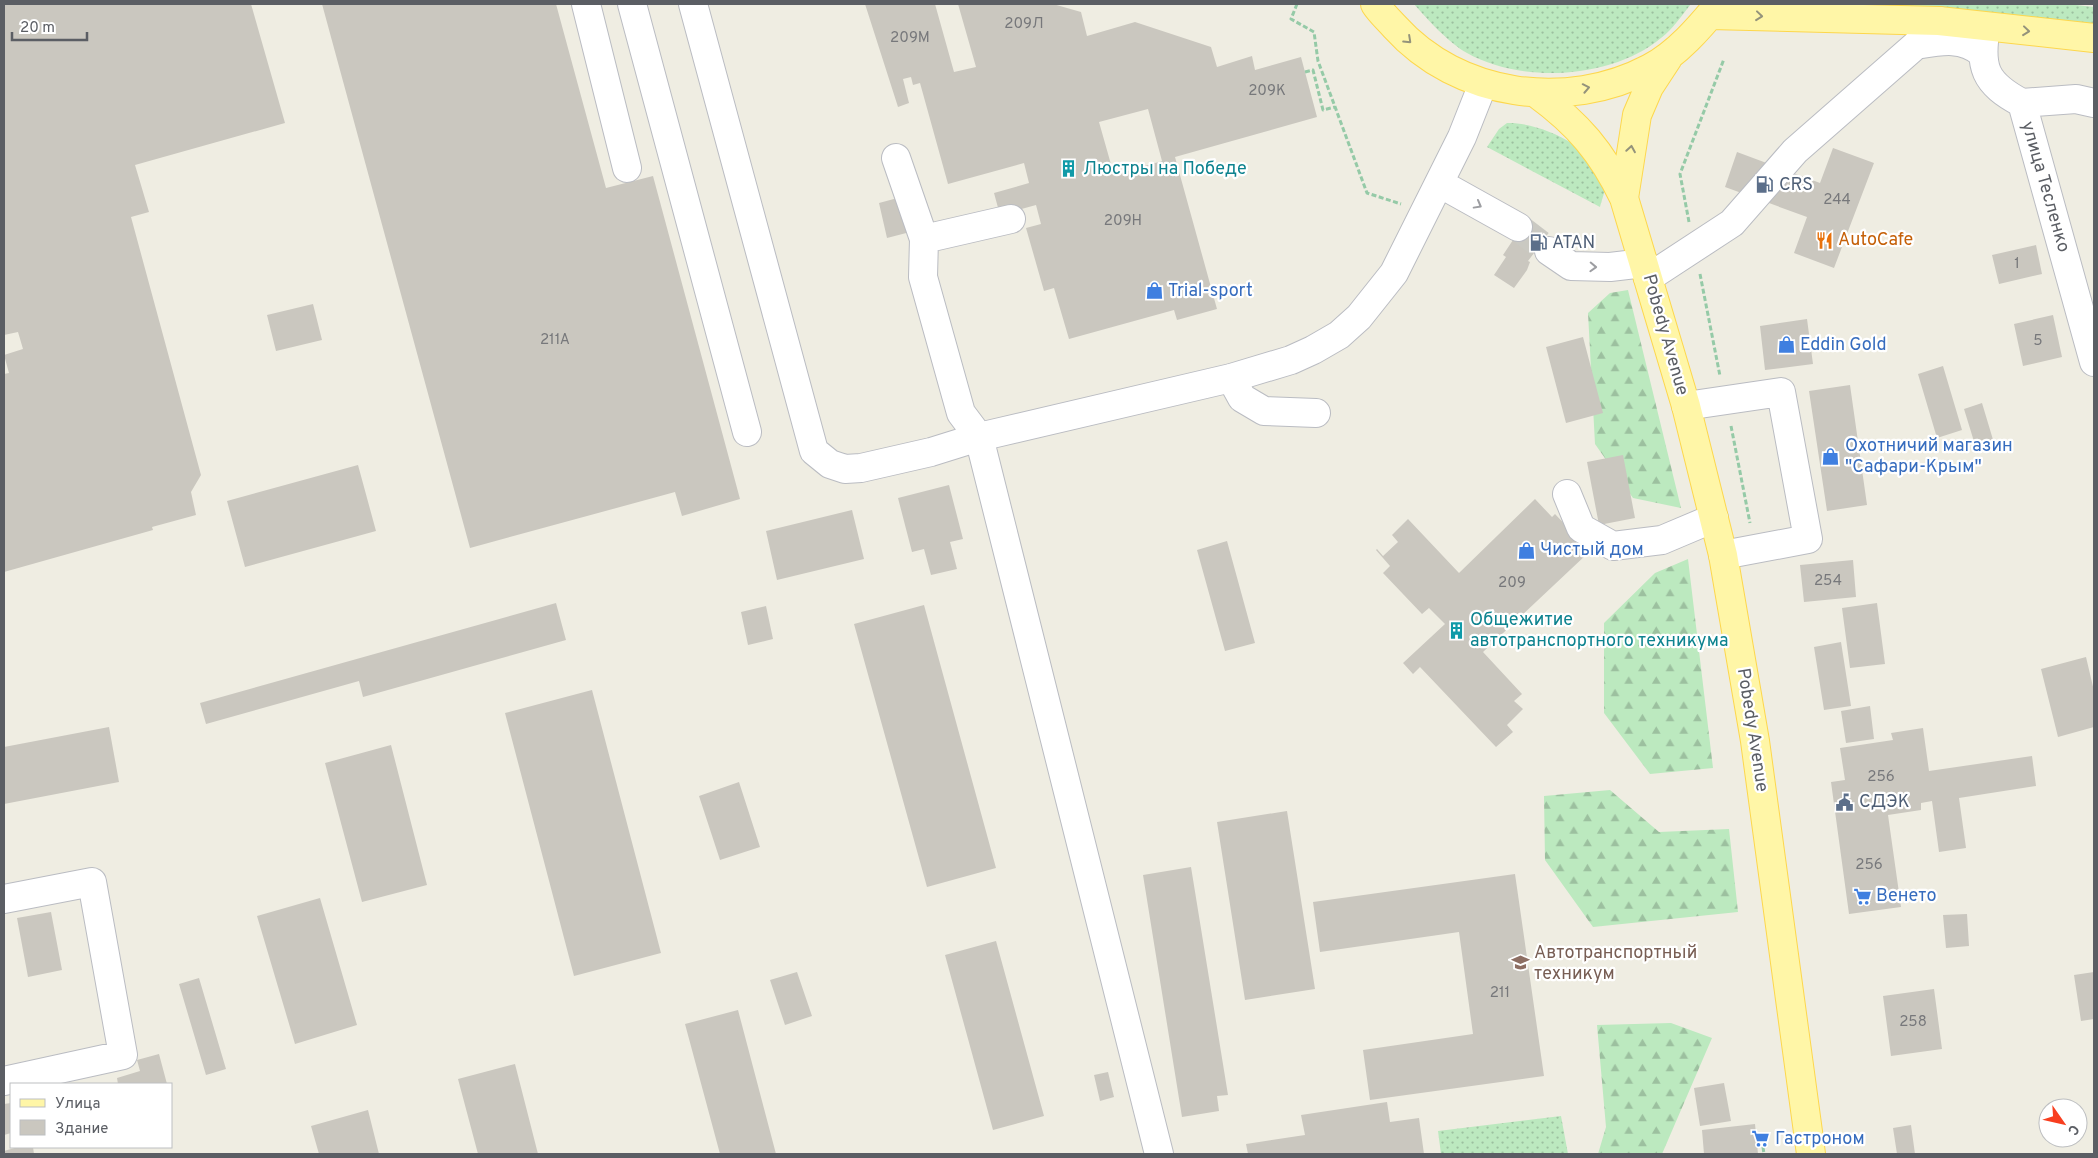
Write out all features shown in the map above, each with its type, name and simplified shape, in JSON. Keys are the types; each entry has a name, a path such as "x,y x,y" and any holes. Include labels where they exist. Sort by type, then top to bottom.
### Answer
{"main road":[{"path":"1375,5 1408,41 1446,67 1483,84 1537,94 1613,83 1650,68 1670,56 1715,10 1939,21 1984,40 2094,38"},
{"name":"Pobedy Avenue","path":"1624,198 1637,115 1649,87 1670,56"},
{"name":"Pobedy Avenue","path":"1537,94 1582,131 1612,171 1624,198 1686,406 1723,555 1755,741 1811,1154"}],"street":[{"path":"586,4 627,168"},
{"path":"632,4 747,432"},
{"path":"693,4 814,451 830,464 844,470 930,452 980,437 1231,378 1291,360 1339,335 1364,311 1394,273 1423,211 1462,136 1483,84"},
{"path":"1548,251 1571,266 1610,267 1646,271 1694,249 1732,223 1795,151 1916,45 1939,21"},
{"path":"1916,45 1956,40 1965,42 1984,40"},
{"name":"улица Тесленко","path":"1984,40 1986,73 2002,93 2022,103 2094,362"},
{"path":"2022,103 2076,99 2094,103"},
{"path":"896,158 924,239 922,276 958,404 961,413 980,437 1159,1154"},
{"path":"1439,183 1518,227"},
{"path":"924,239 1011,219"},
{"path":"1231,378 1242,398 1264,411 1316,413"},
{"path":"1686,406 1781,392 1808,539 1723,555"},
{"path":"1567,494 1581,528 1613,546 1662,540 1714,518"},
{"path":"4,899 92,882 123,1055 4,1081"}],"path":[{"path":"1297,4 1291,19 1314,32 1318,61 1366,193 1423,211"},
{"path":"1724,59 1680,174 1755,549"},
{"path":"1305,72 1313,70 1323,110 1335,107"},
{"path":"1763,1147 1764,1154"}],"green space":[{"path":"1414,4 1691,4 1661,38 1641,52 1618,62 1593,69 1540,73 1514,70 1489,63 1467,53 1446,37"},
{"path":"1785,4 2067,4 2094,7 2094,30"},
{"path":"1507,123 1535,127 1550,132 1578,147 1590,157 1599,168 1605,180 1605,190 1600,207 1487,147 1499,129"},
{"path":"1628,290 1681,508 1633,498 1595,444 1588,313 1610,293"},
{"path":"1688,559 1713,768 1650,774 1604,713 1604,623 1655,573"},
{"path":"1610,790 1659,832 1729,829 1738,912 1593,927 1545,860 1544,796"},
{"path":"1671,1023 1712,1038 1662,1154 1598,1154 1606,1127 1597,1025"},
{"path":"1561,1116 1568,1154 1441,1154 1438,1131"}],"building":[{"path":"4,4 251,4 285,123 135,165 149,212 131,217 201,475 191,492 196,515 152,527 153,530 4,572 4,374 9,373 4,355 23,349 18,332 4,335"},
{"path":"322,4 556,4 606,188 653,176 740,499 682,516 675,492 470,548"},
{"path":"865,4 935,4 954,72 976,67 958,4 1053,4 1081,12 1087,36 1135,22 1211,47 1217,67 1252,56 1255,70 1301,57 1317,117 1175,157 1217,309 1177,320 1174,310 1069,339 1054,288 1044,291 1026,228 1041,224 1036,205 1000,215 994,193 1029,183 1024,163 948,184 920,83 913,85 911,77 903,79 909,103 898,107","holes":["1148,109 1162,161 1114,175 1099,122"]},
{"path":"1833,148 1874,163 1834,268 1794,253 1807,217 1725,187 1737,152 1820,183"},
{"path":"905,196 914,231 887,238 879,203"},
{"path":"1527,225 1544,234 1547,239 1544,259 1534,253 1528,261 1530,262 1527,270 1514,288 1494,275 1506,257 1503,255 1512,239"},
{"path":"2036,245 2042,274 1999,284 1992,255"},
{"path":"313,304 322,340 276,351 267,315"},
{"path":"2053,315 2062,357 2023,366 2014,324"},
{"name":"Eddin Gold","path":"1807,319 1813,364 1765,370 1760,326"},
{"path":"1583,337 1603,413 1566,423 1546,347"},
{"path":"1943,366 1962,430 1937,438 1918,374"},
{"path":"1850,385 1867,505 1827,511 1809,391"},
{"path":"1982,403 1994,443 1976,448 1964,409"},
{"path":"1623,455 1635,518 1599,525 1587,462"},
{"path":"358,465 376,531 245,567 227,501"},
{"path":"949,485 963,539 950,542 957,569 931,575 924,549 912,552 898,498"},
{"path":"1535,499 1552,517 1555,514 1572,532 1569,535 1587,554 1483,652 1522,694 1514,701 1523,709 1507,725 1513,732 1496,747 1420,667 1413,674 1403,663 1445,624 1429,608 1422,614 1383,573 1390,566 1376,550 1383,556 1398,542 1392,535 1408,519 1459,573"},
{"path":"852,510 864,559 777,580 766,531"},
{"path":"1227,541 1255,643 1225,651 1197,550"},
{"path":"1853,560 1856,597 1804,602 1800,565"},
{"path":"556,603 566,640 363,697 359,681 206,724 200,703"},
{"path":"1877,603 1885,664 1850,668 1842,608"},
{"path":"924,605 996,868 927,887 854,624"},
{"path":"766,606 773,639 748,645 741,612"},
{"path":"1841,642 1851,706 1824,710 1814,647"},
{"path":"2086,657 2094,691 2094,727 2058,737 2041,669"},
{"path":"592,690 661,953 574,976 505,713"},
{"path":"1870,706 1874,739 1846,743 1841,711"},
{"path":"109,727 119,782 4,804 4,747"},
{"path":"1923,728 1929,771 2032,756 2036,786 1959,798 1966,848 1939,852 1932,801 1921,803 1921,810 1888,815 1901,907 1849,914 1831,782 1845,780 1840,748 1893,740 1891,733"},
{"path":"391,745 427,885 362,902 325,763"},
{"path":"739,782 760,847 720,860 699,796"},
{"path":"1287,811 1315,989 1245,1000 1217,822"},
{"path":"1191,867 1228,1095 1217,1096 1219,1111 1182,1117 1143,875"},
{"path":"1515,874 1544,1076 1370,1100 1363,1050 1473,1034 1459,932 1320,952 1313,902"},
{"path":"320,898 357,1025 295,1044 257,916"},
{"path":"51,912 62,970 28,977 17,918"},
{"path":"1967,914 1969,946 1946,948 1943,915"},
{"path":"996,941 1044,1116 993,1130 945,955"},
{"path":"797,972 812,1016 785,1025 770,980"},
{"path":"2094,972 2094,1019 2081,1021 2074,975"},
{"path":"199,978 226,1069 206,1075 179,984"},
{"path":"1934,989 1942,1049 1891,1056 1883,996"},
{"path":"738,1010 776,1154 720,1154 685,1024"},
{"path":"159,1054 167,1083 118,1083 117,1078 140,1071 137,1060"},
{"path":"515,1064 538,1154 478,1154 458,1079"},
{"path":"1108,1072 1114,1097 1100,1101 1094,1075"},
{"path":"1724,1083 1731,1121 1700,1126 1694,1088"},
{"path":"1387,1102 1390,1122 1419,1118 1424,1154 1248,1154 1246,1144 1305,1135 1301,1115"},
{"path":"10,1103 10,1133 4,1135 4,1104"},
{"path":"368,1110 379,1154 319,1154 311,1126"},
{"path":"1755,1124 1758,1154 1704,1154 1702,1130"},
{"path":"1911,1125 1915,1154 1897,1154 1893,1128"},
{"path":"14,1148 33,1148 34,1154 4,1154 4,1151"}],"tunnel":[{"path":"1518,227 1549,251"}],"place":[{"name":"Люстры на Победе","path":"1069,169"},
{"name":"CRS","path":"1765,185"},
{"name":"AutoCafe","path":"1824,240"},
{"name":"ATAN","path":"1538,243"},
{"name":"Trial-sport","path":"1154,291"},
{"name":"Eddin Gold","path":"1786,345"},
{"name":"Охотничий магазин \"Сафари-Крым\"","path":"1831,456"},
{"name":"Чистый дом","path":"1526,550"},
{"name":"Общежитие автотранспортного техникума","path":"1456,630"},
{"name":"СДЭК","path":"1845,802"},
{"name":"Венето","path":"1862,896"},
{"name":"Автотранспортный техникум","path":"1520,963"},
{"name":"Гастроном","path":"1761,1139"}]}
